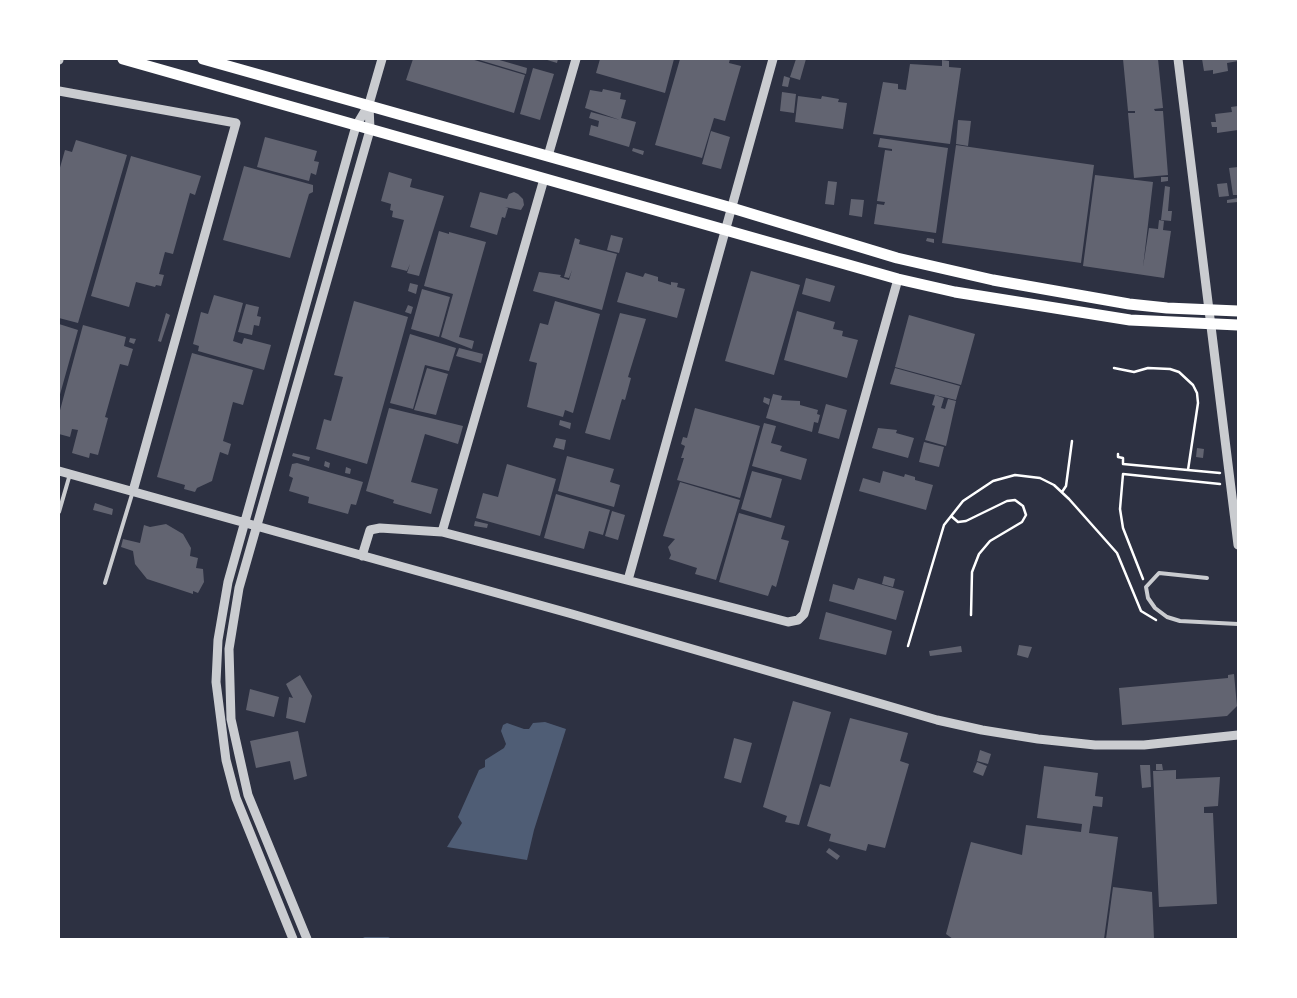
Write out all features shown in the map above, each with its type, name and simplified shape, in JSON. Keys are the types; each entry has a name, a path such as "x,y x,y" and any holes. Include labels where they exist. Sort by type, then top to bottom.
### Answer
{"main road":[{"path":"123,59 898,279 955,292 1078,313 1130,320 1238,325"},
{"path":"203,59 369,104 732,208 897,258 993,280 1129,304 1238,311"}],"street":[{"path":"293,939 236,798 226,760 219,719 216,682 221,613 356,126 369,104 382,59"},
{"path":"548,156 576,59"},
{"path":"628,580 773,59"},
{"path":"1178,59 1238,545"},
{"path":"59,91 236,123 133,491"},
{"path":"306,939 264,840 248,795 238,759 231,719 228,671 235,605 370,130 369,104"},
{"path":"442,532 544,179"},
{"path":"362,556 370,530 380,528 442,532 788,622 798,620 804,614 898,279"},
{"path":"59,471 572,614 937,720 982,730 1038,739 1095,745 1144,745 1238,735"}],"lane":[{"path":"59,512 70,474"},
{"path":"105,582 133,491"},
{"path":"1207,578 1159,573 1146,587 1148,598 1155,608 1167,617 1180,621 1238,624"}],"path":[{"path":"1114,368 1134,372 1148,368 1170,369 1179,372 1192,385 1197,393 1198,403 1188,470"},
{"path":"1062,492 1066,486 1072,441"},
{"path":"1118,454 1118,458 1123,458 1123,464 1221,473"},
{"path":"908,646 944,525 963,501 993,481 1016,474 1040,478 1054,485 1062,492 1117,553 1141,611 1155,620 1180,621"},
{"path":"1146,587 1123,528 1120,509 1123,474 1222,484"},
{"path":"951,516 958,522 966,521 1007,501 1015,500 1023,506 1026,514 1022,522 990,541 979,554 972,572 970,615"}],"water":[{"path":"545,722 566,729 534,830 527,860 447,847 462,823 458,817 479,770 485,767 485,760 504,748 506,744 501,731 503,725 507,723 529,729 533,723"}],"building":[{"path":"413,59 471,59 525,75 514,113 406,80"},
{"path":"476,59 496,59 527,68 526,74"},
{"path":"544,59 558,59 557,63"},
{"path":"600,59 674,59 665,93 596,73"},
{"path":"680,59 730,59 729,63 741,66 725,121 714,118 702,158 655,145"},
{"path":"796,59 806,59 800,80 790,77"},
{"path":"1123,59 1158,59 1163,108 1154,109 1155,111 1163,111 1168,175 1134,178 1128,113 1135,113 1135,111 1128,111"},
{"path":"1202,59 1238,59 1238,61 1227,63 1228,71 1213,74 1213,70 1204,71"},
{"path":"942,60 949,61 949,67 961,68 950,144 873,134 883,82 898,84 898,89 906,90 910,64 942,66"},
{"path":"533,68 554,74 540,120 520,114"},
{"path":"784,76 790,78 788,87 782,86"},
{"path":"603,89 621,93 620,99 626,100 621,118 636,122 629,147 589,135 591,125 598,127 599,121 589,118 591,112 620,120 585,108 590,90 602,92"},
{"path":"782,92 796,94 794,113 780,111"},
{"path":"798,96 821,99 822,96 839,99 838,102 847,103 843,129 795,122"},
{"path":"1238,106 1238,130 1217,133 1217,127 1212,127 1211,122 1216,122 1215,114 1232,112 1231,107"},
{"path":"958,120 971,121 968,146 956,144"},
{"path":"711,131 730,137 721,169 702,164"},
{"path":"265,137 317,151 314,161 319,162 316,175 311,173 309,181 257,167"},
{"path":"880,138 948,148 936,233 874,224 877,204 884,205 885,202 877,201 885,150 892,151 892,149 878,147"},
{"path":"76,140 127,155 78,323 59,318 59,171 65,150 72,152"},
{"path":"956,145 1094,165 1081,263 942,243"},
{"path":"633,148 644,151 643,155 632,151"},
{"path":"131,156 201,176 195,195 190,193 173,254 165,252 159,274 164,275 161,286 156,285 155,287 136,282 129,307 91,296"},
{"path":"244,166 313,185 313,192 309,194 290,258 223,240"},
{"path":"1238,167 1238,195 1233,195 1229,168"},
{"path":"389,172 412,179 410,187 444,196 419,276 407,273 410,264 407,271 391,267 404,220 392,217 391,204 381,201"},
{"path":"1095,175 1153,182 1143,267 1149,228 1158,229 1159,220 1164,221 1163,230 1171,231 1164,278 1083,266"},
{"path":"1161,177 1168,177 1168,181 1161,182"},
{"path":"828,181 837,182 834,205 825,204"},
{"path":"1227,183 1229,196 1219,197 1217,184"},
{"path":"1165,186 1170,187 1168,211 1172,211 1171,221 1161,220"},
{"path":"480,192 507,199 509,194 514,192 523,199 524,205 521,210 505,207 508,208 505,218 502,217 497,235 470,227"},
{"path":"1238,198 1238,202 1227,203 1227,200"},
{"path":"851,199 864,200 862,217 849,215"},
{"path":"439,231 486,242 459,337 474,341 472,349 441,337 453,294 424,286"},
{"path":"611,235 623,238 619,253 607,250"},
{"path":"575,238 580,240 579,244 617,254 602,310 533,291 539,272 561,275 560,277 569,280 572,270 569,278 564,277"},
{"path":"927,238 934,239 934,243 926,241"},
{"path":"751,271 800,285 774,375 725,361"},
{"path":"626,272 643,277 645,273 658,277 658,281 671,285 671,282 678,283 677,287 685,289 677,318 617,302"},
{"path":"806,278 835,286 830,302 802,294"},
{"path":"410,283 418,285 416,294 408,291"},
{"path":"422,289 450,297 439,337 411,329"},
{"path":"214,295 243,303 233,341 242,344 244,338 271,345 264,370 198,351 199,346 193,344 201,312 208,314"},
{"path":"354,301 408,317 367,464 316,449 324,419 331,421 343,377 334,375"},
{"path":"555,301 600,314 573,413 565,410 563,417 527,407 537,363 529,361 540,323 548,325"},
{"path":"246,304 259,307 257,316 261,317 259,326 254,325 252,335 238,332"},
{"path":"408,305 413,307 411,314 405,312"},
{"path":"797,311 835,322 833,329 843,331 842,336 858,340 847,378 784,360"},
{"path":"166,313 170,315 161,342 158,341"},
{"path":"620,313 646,319 628,377 631,378 625,400 622,399 610,440 585,433"},
{"path":"909,315 975,334 961,385 895,367"},
{"path":"59,324 78,330 59,398"},
{"path":"83,325 126,337 124,346 133,349 128,366 120,364 105,417 108,418 98,455 90,453 89,458 72,453 78,430 72,429 70,437 59,434 59,414"},
{"path":"410,334 456,348 449,371 425,365 413,409 390,403"},
{"path":"130,338 136,339 134,344 129,342"},
{"path":"459,348 483,354 481,363 456,356"},
{"path":"192,353 253,370 243,405 233,402 223,441 231,444 228,455 220,452 212,481 197,488 195,492 184,489 185,485 157,477"},
{"path":"427,368 448,374 436,415 414,410"},
{"path":"895,368 960,386 956,400 890,384"},
{"path":"773,394 782,396 781,400 800,401 800,405 818,410 817,414 820,415 818,423 814,422 812,432 766,418"},
{"path":"935,395 944,398 941,408 945,409 948,399 956,401 946,446 925,440 935,406 932,405"},
{"path":"764,397 770,399 769,405 763,402"},
{"path":"826,404 847,410 839,439 818,433"},
{"path":"389,408 463,426 458,444 425,434 411,482 438,489 431,514 393,503 394,500 366,491"},
{"path":"695,408 760,426 740,498 677,480 684,458 681,458 685,446 681,444 683,437 687,438"},
{"path":"560,420 571,423 570,429 559,425"},
{"path":"764,423 776,426 771,443 782,446 780,451 807,459 801,480 752,466"},
{"path":"878,428 897,430 896,433 914,438 908,458 872,448"},
{"path":"556,438 566,440 564,450 553,447"},
{"path":"924,442 944,447 939,467 919,462"},
{"path":"1197,448 1204,449 1203,458 1196,457"},
{"path":"293,453 310,457 309,461 292,456"},
{"path":"567,456 614,469 610,482 620,485 614,507 558,491"},
{"path":"325,461 330,463 329,468 324,466"},
{"path":"297,463 363,482 356,505 351,504 348,514 308,503 309,497 289,491 293,478 289,476 292,464"},
{"path":"507,464 556,479 540,536 476,518 483,493 498,497"},
{"path":"346,467 351,469 350,474 345,473"},
{"path":"752,471 782,479 771,518 741,509"},
{"path":"883,471 904,477 905,474 915,477 915,480 933,485 926,510 859,491 863,478 880,483"},
{"path":"680,482 740,500 716,580 695,574 697,568 669,559 671,555 668,547 675,539 663,536"},
{"path":"556,494 610,510 603,535 589,531 584,549 544,538"},
{"path":"95,503 113,509 112,515 93,510"},
{"path":"612,511 625,515 618,540 605,536"},
{"path":"739,513 785,526 781,539 789,541 776,587 772,585 768,596 719,582"},
{"path":"475,521 488,524 487,528 474,526"},
{"path":"166,524 183,534 191,548 190,556 198,558 196,568 203,569 204,582 198,593 193,591 193,594 147,579 135,564 133,551 121,547 123,539 140,543 144,525 150,527"},
{"path":"884,576 895,579 893,587 882,584"},
{"path":"858,578 904,591 896,620 829,601 833,584 854,590"},
{"path":"826,612 892,631 886,655 819,639"},
{"path":"1019,645 1032,647 1028,658 1017,655"},
{"path":"961,646 962,652 930,656 929,651"},
{"path":"1234,674 1237,706 1227,716 1122,725 1119,688 1228,678 1228,675"},
{"path":"300,675 312,696 305,723 286,718 289,697 293,698 286,684"},
{"path":"250,689 279,697 274,717 246,710"},
{"path":"793,701 831,712 799,825 785,822 787,816 763,807"},
{"path":"850,718 908,733 900,761 909,764 885,848 868,844 866,851 829,841 831,834 807,826 820,784 830,787"},
{"path":"298,731 307,776 294,780 290,761 256,768 250,741"},
{"path":"734,738 752,743 741,783 724,778"},
{"path":"980,750 991,754 988,764 977,761"},
{"path":"977,762 987,766 983,776 973,772"},
{"path":"1156,764 1162,764 1163,770 1156,770"},
{"path":"1140,765 1150,765 1151,787 1142,788"},
{"path":"1044,766 1098,773 1095,796 1103,797 1102,807 1093,806 1089,833 1118,837 1104,939 953,939 946,934 971,842 1022,855 1026,825 1081,832 1082,824 1037,818"},
{"path":"1176,770 1176,779 1220,777 1218,806 1204,807 1204,813 1213,813 1217,904 1159,907 1153,771"},
{"path":"829,848 840,856 837,860 826,852"},
{"path":"1113,887 1152,892 1154,939 1106,939"}],"waterway":[{"path":"365,939 388,939"}]}
